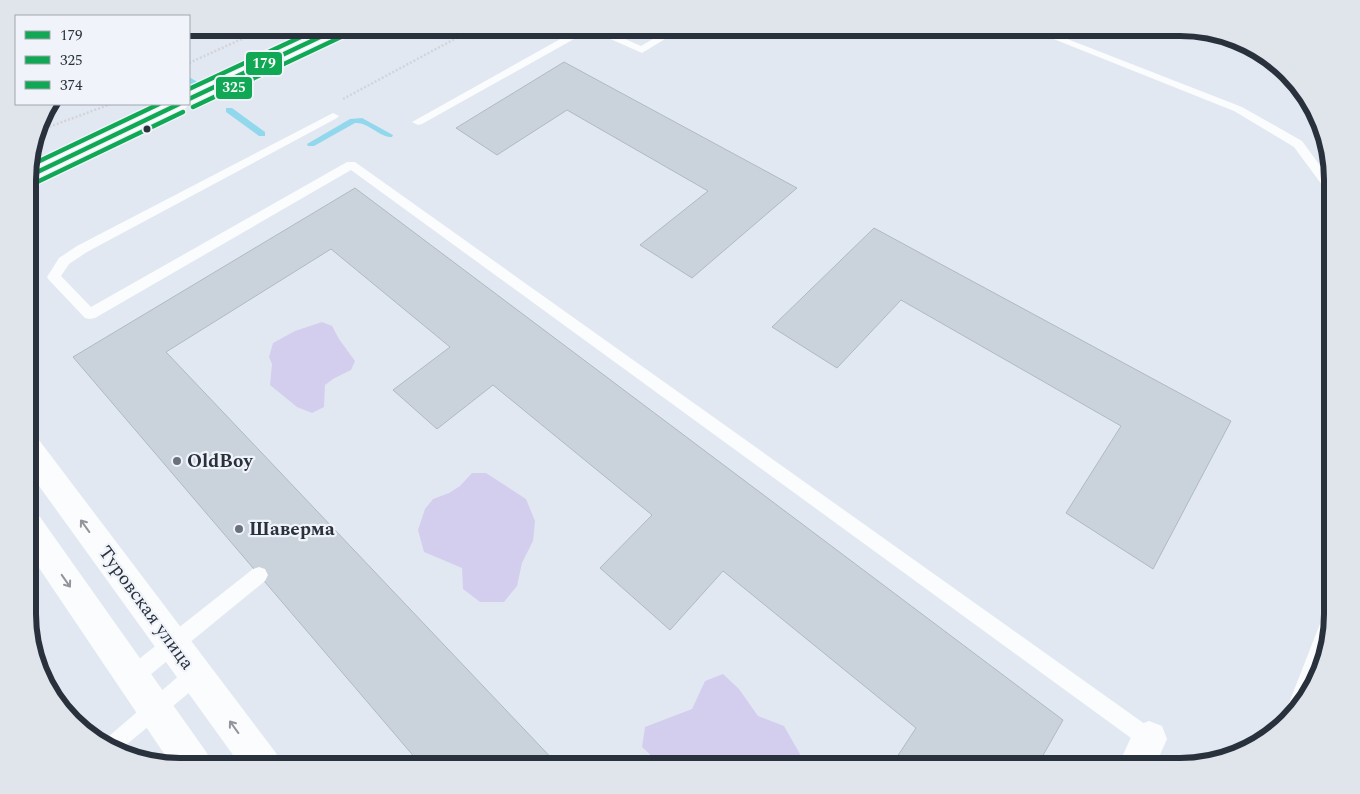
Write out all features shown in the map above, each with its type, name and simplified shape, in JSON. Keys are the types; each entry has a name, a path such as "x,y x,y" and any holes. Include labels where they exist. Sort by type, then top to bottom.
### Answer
{"street":[{"path":"190,99 320,37"},
{"path":"36,172 177,105"},
{"name":"Туровская улица","path":"36,459 256,758"},
{"path":"36,537 189,758"}],"lane":[{"path":"1052,36 1238,109 1298,144 1323,178"},
{"path":"418,122 571,37"},
{"path":"612,37 642,50 664,37"},
{"path":"333,116 82,249 64,261 54,277 90,314 351,165 1143,753"},
{"path":"132,676 259,575"},
{"path":"1309,676 1319,649"},
{"path":"115,742 195,675"}],"path":[{"path":"190,63 246,37"},
{"path":"310,128 328,107 459,37"},
{"path":"46,128 107,105"}],"shaded area":[{"path":"322,322 332,326 355,361 351,370 325,385 324,407 312,413 297,407 270,385 272,364 269,357 273,343 295,331"},
{"path":"472,473 486,473 526,499 535,521 533,541 522,563 517,586 504,602 480,602 463,589 462,568 424,552 418,530 425,509 433,499 449,493 460,486"},
{"path":"723,674 739,689 758,716 784,726 800,754 800,757 653,758 642,747 645,727 692,709 705,681"}],"building":[{"path":"564,62 797,188 692,278 640,245 708,191 567,110 497,155 456,128"},
{"path":"355,188 1063,720 1042,757 897,757 916,728 723,571 670,630 600,568 652,515 493,385 437,429 393,390 450,347 331,249 166,352 551,758 415,758 73,357"},
{"path":"874,228 1231,421 1153,569 1066,513 1121,426 901,300 837,368 772,327"}],"waterway":[{"path":"190,80 198,86"},
{"path":"229,110 262,134"},
{"path":"311,144 353,121 362,120 389,135"}],"transit line":[{"name":"374","path":"190,89 301,37"},
{"name":"179","path":"190,99 320,37"},
{"name":"325","path":"193,107 341,37"},
{"name":"374","path":"37,162 157,105"},
{"name":"179","path":"36,172 177,105"},
{"name":"325","path":"36,183 183,112"}],"place":[{"name":"OldBoy","path":"177,461"},
{"name":"Шаверма","path":"239,529"}]}
